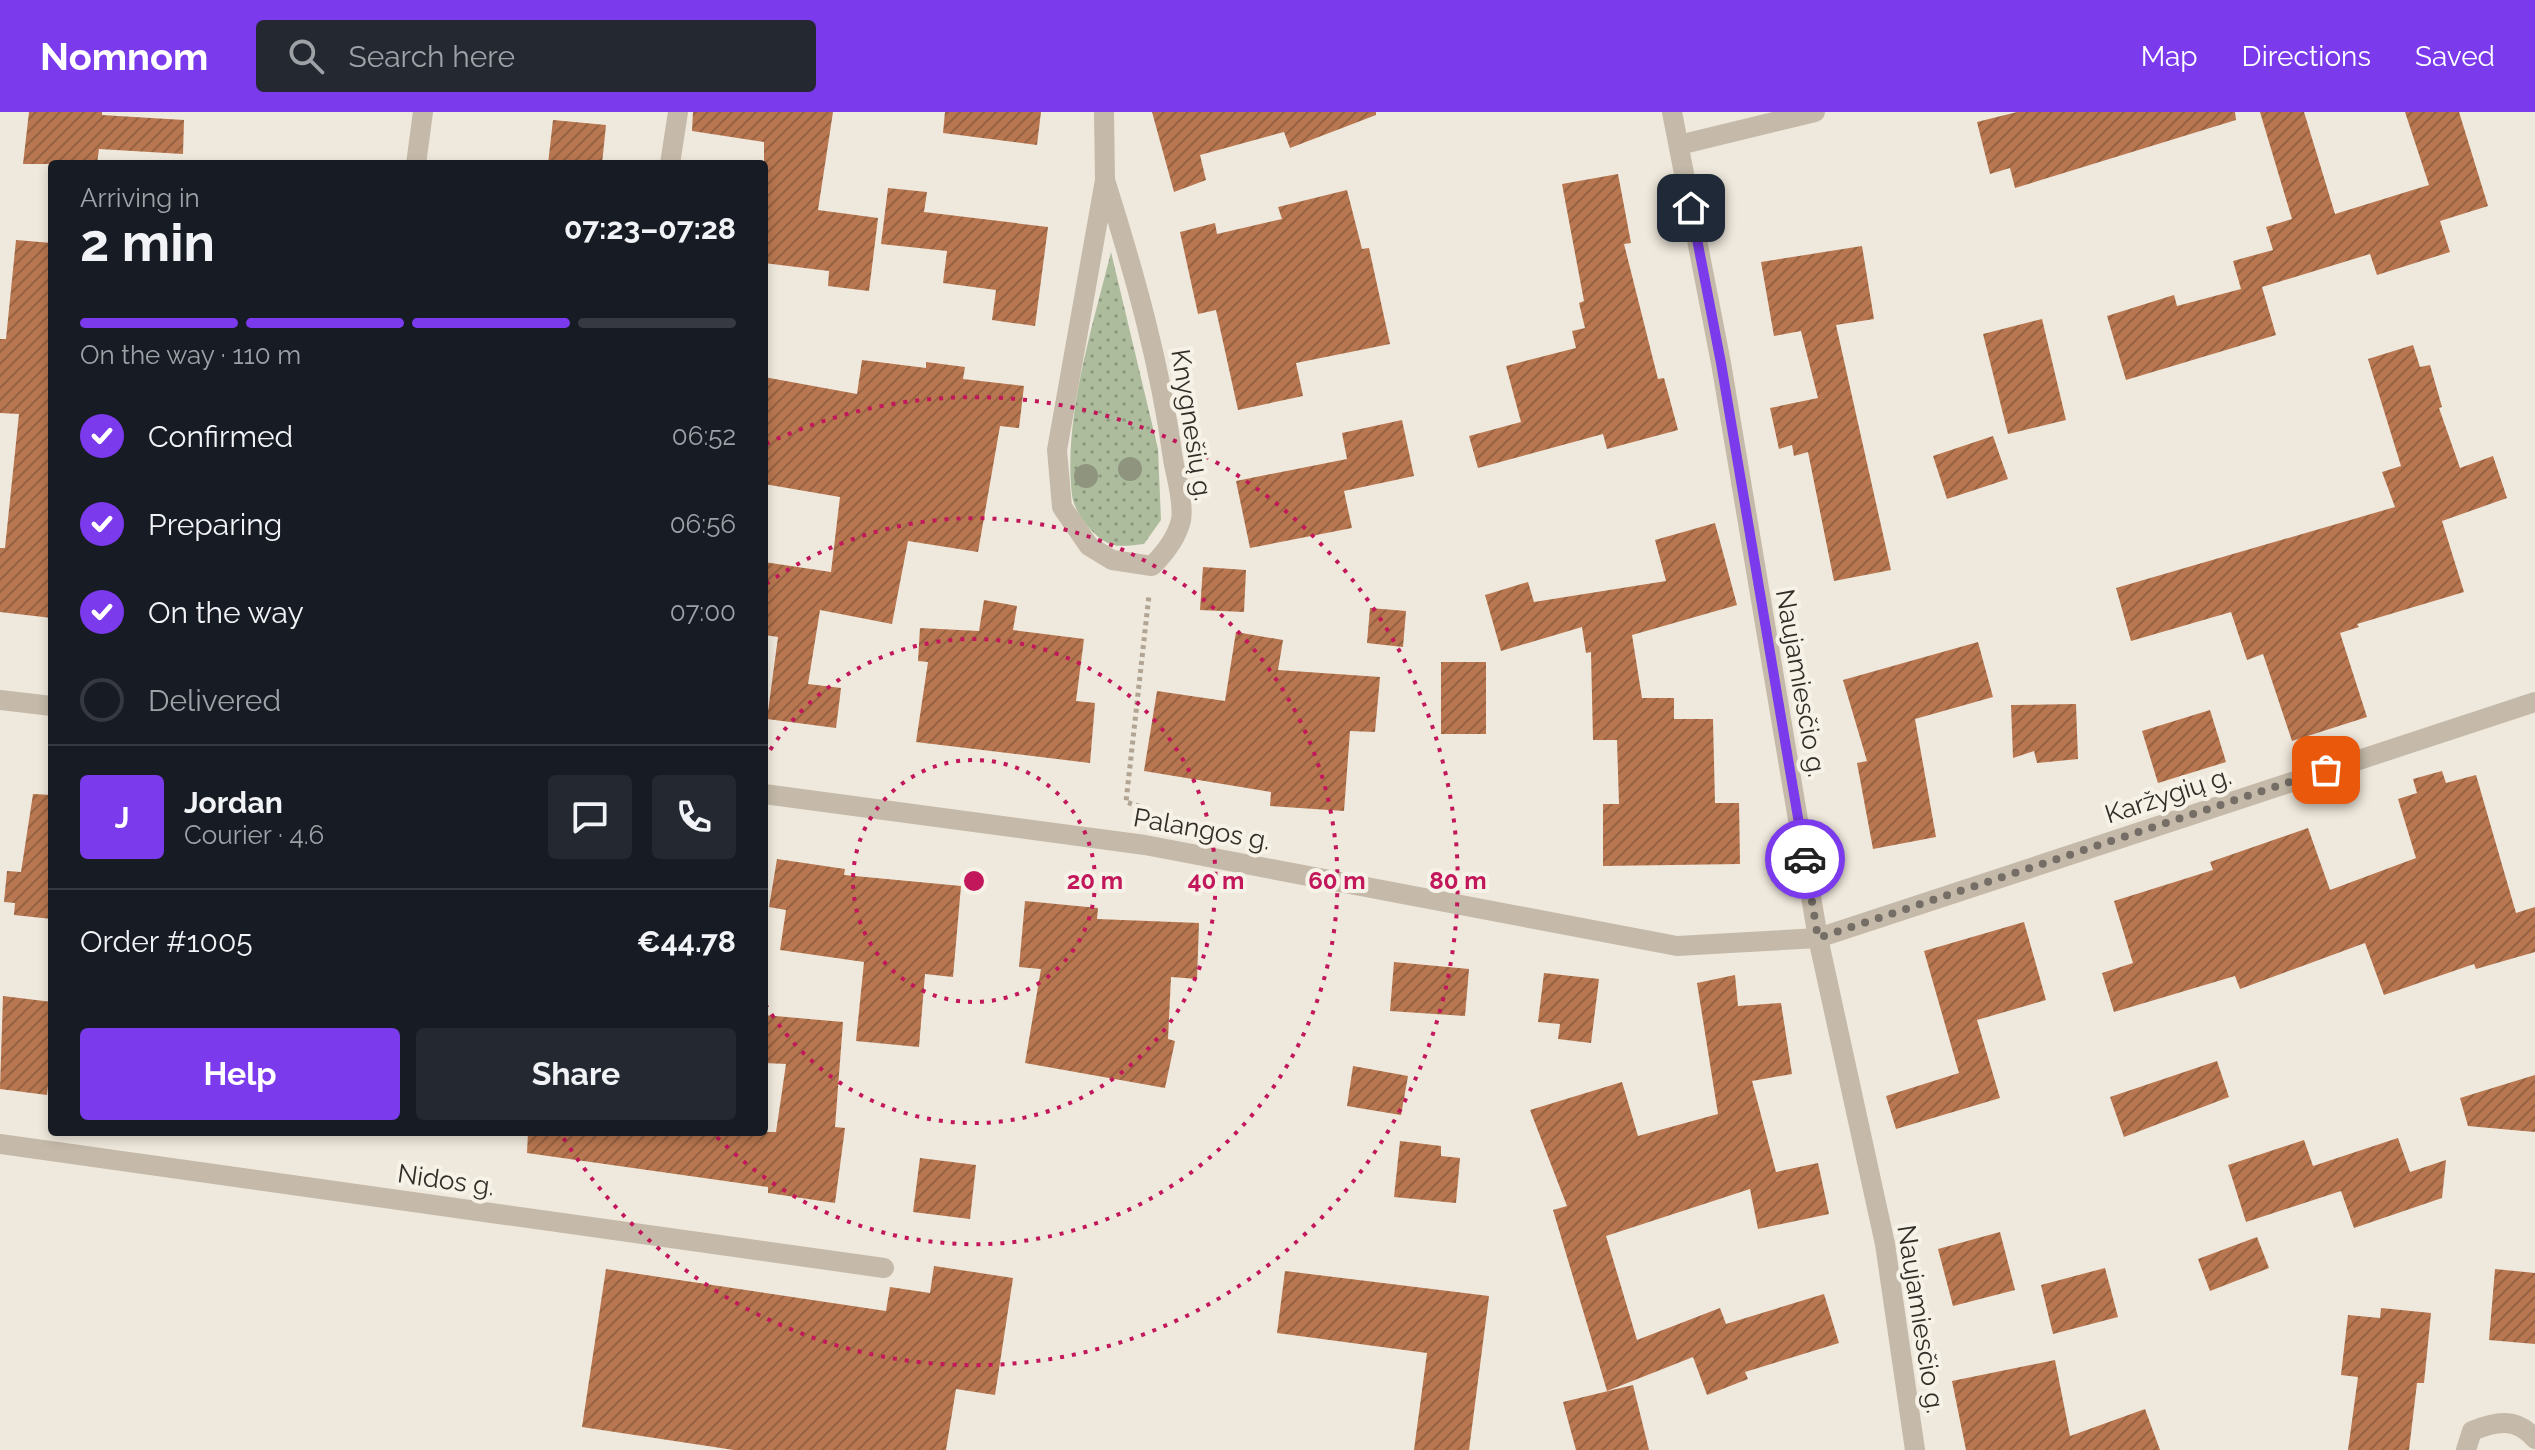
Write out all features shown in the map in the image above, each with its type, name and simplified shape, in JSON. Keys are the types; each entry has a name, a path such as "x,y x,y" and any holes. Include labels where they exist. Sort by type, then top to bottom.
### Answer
{"street":[{"path":"417,160 423,112"},
{"path":"671,160 678,112"},
{"name":"Knygnešių g.","path":"1104,112 1105,180 1057,450 1062,507 1089,546 1112,560 1152,566 1168,549 1181,519 1177,484 1146,320 1105,180"},
{"name":"Naujamiesčio g.","path":"1672,112 1721,363 1818,938 1885,1244 1915,1450"},
{"path":"1679,145 1754,130 1815,112"},
{"path":"0,700 48,706"},
{"name":"Karžygių g.","path":"1818,938 2535,702"},
{"name":"Palangos g.","path":"768,795 1145,845 1677,946 1818,938"},
{"name":"Nidos g.","path":"0,1144 884,1268"},
{"path":"2466,1450 2472,1431 2488,1424 2507,1422 2526,1428 2535,1439"}],"path":[{"path":"1126,802 1152,566"}],"green space":[{"path":"1111,252 1158,449 1161,520 1144,544 1128,546 1106,542 1086,525 1072,495 1070,466 1081,372"}],"building":[{"path":"29,112 102,112 102,115 184,120 183,154 99,149 98,160 48,160 48,164 23,164"},
{"path":"693,112 833,112 818,210 878,218 869,291 828,286 829,271 768,263 768,160 764,160 764,142 692,131"},
{"path":"945,112 1041,112 1037,145 943,133"},
{"path":"1152,112 1376,112 1376,115 1290,148 1284,132 1200,155 1206,180 1174,192"},
{"path":"2017,112 2235,112 2236,120 2015,188 2010,168 1990,174 1977,122"},
{"path":"2260,112 2304,112 2335,214 2429,185 2405,112 2459,112 2488,206 2440,221 2450,252 2377,275 2370,254 2262,287 2276,335 2126,380 2107,316 2174,295 2177,306 2241,289 2233,261 2273,250 2266,227 2292,219"},
{"path":"553,120 606,125 602,160 548,160"},
{"path":"1618,174 1631,243 1624,244 1658,379 1664,378 1678,430 1607,449 1603,434 1478,468 1469,436 1521,422 1506,366 1576,348 1572,331 1585,328 1579,303 1584,301 1562,184"},
{"path":"888,188 927,192 924,212 1048,227 1035,326 992,320 996,290 943,283 947,251 881,244"},
{"path":"1347,190 1362,249 1369,248 1390,344 1296,363 1303,396 1238,410 1216,310 1198,314 1180,232 1215,223 1217,234 1282,219 1278,207"},
{"path":"16,240 48,243 48,618 0,612 0,548 5,548 19,414 0,413 0,339 6,339"},
{"path":"1862,246 1874,319 1836,325 1891,570 1834,581 1808,452 1794,456 1792,445 1779,449 1770,408 1818,398 1801,331 1774,336 1761,262"},
{"path":"2042,319 2066,420 2008,434 1983,334"},
{"path":"2413,345 2420,367 2430,365 2442,407 2439,408 2460,468 2493,456 2507,498 2442,521 2464,592 2357,624 2359,627 2340,633 2367,717 2292,741 2263,654 2247,660 2231,612 2131,641 2116,588 2395,507 2382,472 2401,466 2368,359"},
{"path":"862,360 926,368 926,362 965,367 963,379 1024,386 1019,428 1000,426 978,552 908,541 892,624 820,610 808,684 841,688 836,728 768,719 778,637 768,636 768,563 831,572 840,497 768,485 768,378 857,394"},
{"path":"1402,420 1414,476 1344,491 1352,528 1250,548 1236,481 1347,459 1342,433"},
{"path":"1993,436 2008,479 1947,499 1933,456"},
{"path":"1715,523 1737,605 1632,635 1642,698 1674,698 1674,719 1713,719 1715,803 1739,803 1740,864 1603,866 1603,804 1619,804 1617,740 1593,740 1591,652 1586,653 1582,627 1501,651 1485,595 1528,582 1534,602 1666,581 1655,540"},
{"path":"1203,567 1246,570 1244,612 1200,610"},
{"path":"984,600 1017,606 1013,630 1084,639 1076,701 1095,703 1090,763 916,742 928,662 918,661 920,628 979,631"},
{"path":"1370,608 1406,611 1403,647 1367,643"},
{"path":"1236,632 1283,640 1278,670 1380,677 1375,732 1350,731 1344,811 1270,806 1271,792 1144,771 1157,691 1225,701"},
{"path":"1978,642 1993,697 1915,719 1936,837 1873,849 1857,763 1867,761 1843,680"},
{"path":"1441,662 1486,662 1486,734 1441,734"},
{"path":"2076,704 2078,759 2037,763 2034,751 2013,758 2011,705"},
{"path":"2210,710 2226,762 2158,783 2142,731"},
{"path":"2442,771 2446,783 2476,775 2516,913 2535,907 2535,952 2476,969 2474,964 2384,995 2365,943 2240,989 2235,976 2114,1012 2102,973 2133,963 2114,901 2213,870 2210,862 2308,828 2330,890 2416,858 2398,799 2417,793 2413,779"},
{"path":"33,794 48,795 48,919 14,915 15,903 4,902 7,871 21,872"},
{"path":"777,859 845,869 844,875 961,886 953,977 925,974 919,1047 856,1041 864,962 780,950 786,910 769,907"},
{"path":"1025,901 1098,908 1097,919 1199,923 1197,979 1171,977 1168,1039 1175,1041 1165,1088 1025,1063 1041,969 1019,967"},
{"path":"2024,922 2046,1000 1977,1020 2000,1098 1896,1129 1886,1096 1959,1073 1924,951"},
{"path":"1394,962 1469,969 1465,1016 1390,1011"},
{"path":"1544,973 1599,979 1591,1043 1558,1039 1560,1024 1538,1022"},
{"path":"1735,975 1738,1006 1781,1003 1792,1074 1752,1081 1776,1172 1818,1163 1829,1214 1758,1229 1750,1189 1606,1236 1637,1340 1720,1308 1726,1324 1824,1294 1839,1343 1745,1372 1748,1379 1707,1395 1693,1357 1607,1391 1553,1210 1567,1206 1530,1110 1622,1082 1638,1136 1718,1114 1697,983"},
{"path":"3,996 48,1002 47,1095 0,1089"},
{"path":"768,1015 843,1022 835,1127 845,1128 835,1203 768,1193 768,1187 527,1153 528,1136 768,1136 768,1132 776,1132 786,1064 768,1063"},
{"path":"2217,1061 2229,1097 2124,1137 2110,1097"},
{"path":"1353,1066 1408,1076 1401,1115 1347,1106"},
{"path":"2535,1075 2535,1132 2468,1126 2460,1098"},
{"path":"2398,1138 2410,1172 2446,1160 2442,1198 2354,1228 2341,1191 2246,1222 2228,1165 2304,1140 2313,1166"},
{"path":"1400,1141 1441,1146 1441,1156 1460,1158 1456,1203 1394,1197"},
{"path":"920,1158 976,1165 970,1219 913,1212"},
{"path":"2000,1232 2015,1290 1953,1306 1938,1249"},
{"path":"2257,1237 2269,1268 2210,1291 2198,1259"},
{"path":"934,1266 1013,1278 995,1395 956,1389 946,1450 734,1450 582,1427 606,1269 886,1311 890,1287 930,1293"},
{"path":"2105,1268 2118,1317 2053,1334 2041,1285"},
{"path":"2495,1269 2535,1273 2535,1344 2489,1340"},
{"path":"1285,1271 1489,1296 1469,1450 1414,1450 1427,1353 1277,1333"},
{"path":"2381,1308 2431,1313 2424,1383 2417,1383 2409,1450 2348,1450 2358,1377 2341,1375 2348,1315 2380,1318"},
{"path":"2055,1360 2070,1436 2145,1409 2160,1450 1966,1450 1952,1381"},
{"path":"1633,1385 1649,1450 1576,1450 1563,1402"}],"way so far":[{"path":"1805,859 1818,938 2326,770"}],"route":[{"path":"1691,208 1721,363 1805,859"}]}
